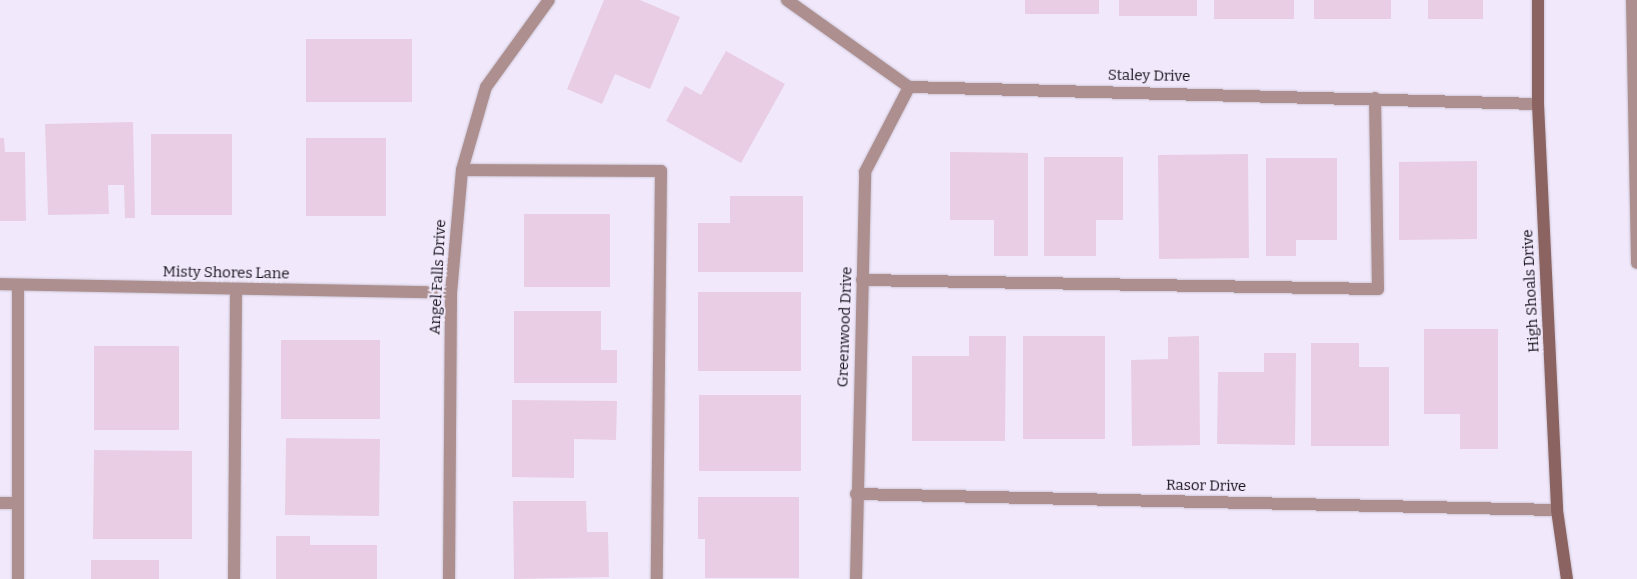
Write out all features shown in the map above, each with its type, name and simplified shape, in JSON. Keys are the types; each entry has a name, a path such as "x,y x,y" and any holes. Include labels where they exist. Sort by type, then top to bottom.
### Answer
{"street":[{"name":"Angel Falls Drive","path":"449,579 451,293 462,170 486,87 548,0"},
{"path":"787,0 909,86"},
{"name":"High Shoals Drive","path":"1538,0 1538,104 1556,510 1567,579"},
{"path":"1632,0 1637,263"},
{"name":"Staley Drive","path":"909,86 1538,104"},
{"name":"Greenwood Drive","path":"856,579 856,494 865,172 909,86"},
{"path":"862,280 1378,289 1376,98"},
{"path":"462,170 661,171 657,579"},
{"name":"Misty Shores Lane","path":"0,284 451,293"},
{"path":"18,285 18,579"},
{"path":"234,579 236,290"},
{"name":"Rasor Drive","path":"856,494 1556,510"},
{"path":"0,503 18,503"}],"building":[{"path":"604,0 640,0 680,17 650,89 615,74 602,104 567,89"},
{"path":"1025,0 1099,0 1099,14 1025,14"},
{"path":"1119,0 1197,0 1197,16 1119,16"},
{"path":"1214,0 1294,0 1294,19 1214,19"},
{"path":"1314,0 1391,0 1391,19 1314,19"},
{"path":"1428,0 1483,0 1483,19 1428,19"},
{"path":"306,39 412,39 412,102 306,102"},
{"path":"726,51 785,84 741,163 666,121 685,86 701,95"},
{"path":"133,122 135,218 125,218 124,185 108,185 109,214 48,215 45,124"},
{"path":"151,134 232,134 232,215 151,215"},
{"path":"0,138 4,138 5,152 25,152 26,221 0,221"},
{"path":"306,138 386,138 386,216 306,216"},
{"path":"950,152 1028,153 1028,256 994,256 994,220 950,220"},
{"path":"1248,154 1249,258 1159,259 1158,155"},
{"path":"1044,157 1123,157 1123,220 1096,220 1096,256 1044,256"},
{"path":"1266,158 1337,158 1337,240 1296,240 1296,256 1266,256"},
{"path":"1477,161 1477,239 1399,240 1399,162"},
{"path":"730,196 803,196 803,272 698,272 698,223 730,223"},
{"path":"524,214 610,214 610,287 524,287"},
{"path":"698,292 801,292 801,371 698,371"},
{"path":"514,311 601,311 601,350 617,350 617,383 514,383"},
{"path":"1424,329 1498,329 1498,449 1460,449 1460,414 1424,414"},
{"path":"969,336 1006,336 1005,441 912,441 912,356 969,356"},
{"path":"1023,336 1105,336 1105,439 1023,439"},
{"path":"1199,336 1200,445 1132,446 1131,360 1168,359 1168,337"},
{"path":"281,340 380,340 380,419 281,419"},
{"path":"1311,343 1359,343 1359,367 1389,367 1389,446 1311,446"},
{"path":"94,346 179,346 179,430 94,430"},
{"path":"1264,353 1296,353 1295,445 1217,444 1218,372 1264,372"},
{"path":"699,395 801,395 801,471 699,471"},
{"path":"512,400 617,401 616,440 574,439 574,478 512,477"},
{"path":"286,438 380,439 379,516 285,515"},
{"path":"94,450 192,451 192,539 93,539"},
{"path":"698,497 799,497 799,578 705,578 705,539 698,539"},
{"path":"513,501 586,501 587,532 608,532 609,577 514,579"},
{"path":"276,536 310,536 310,545 377,545 377,579 276,579"},
{"path":"91,560 159,560 159,579 91,579"}]}
